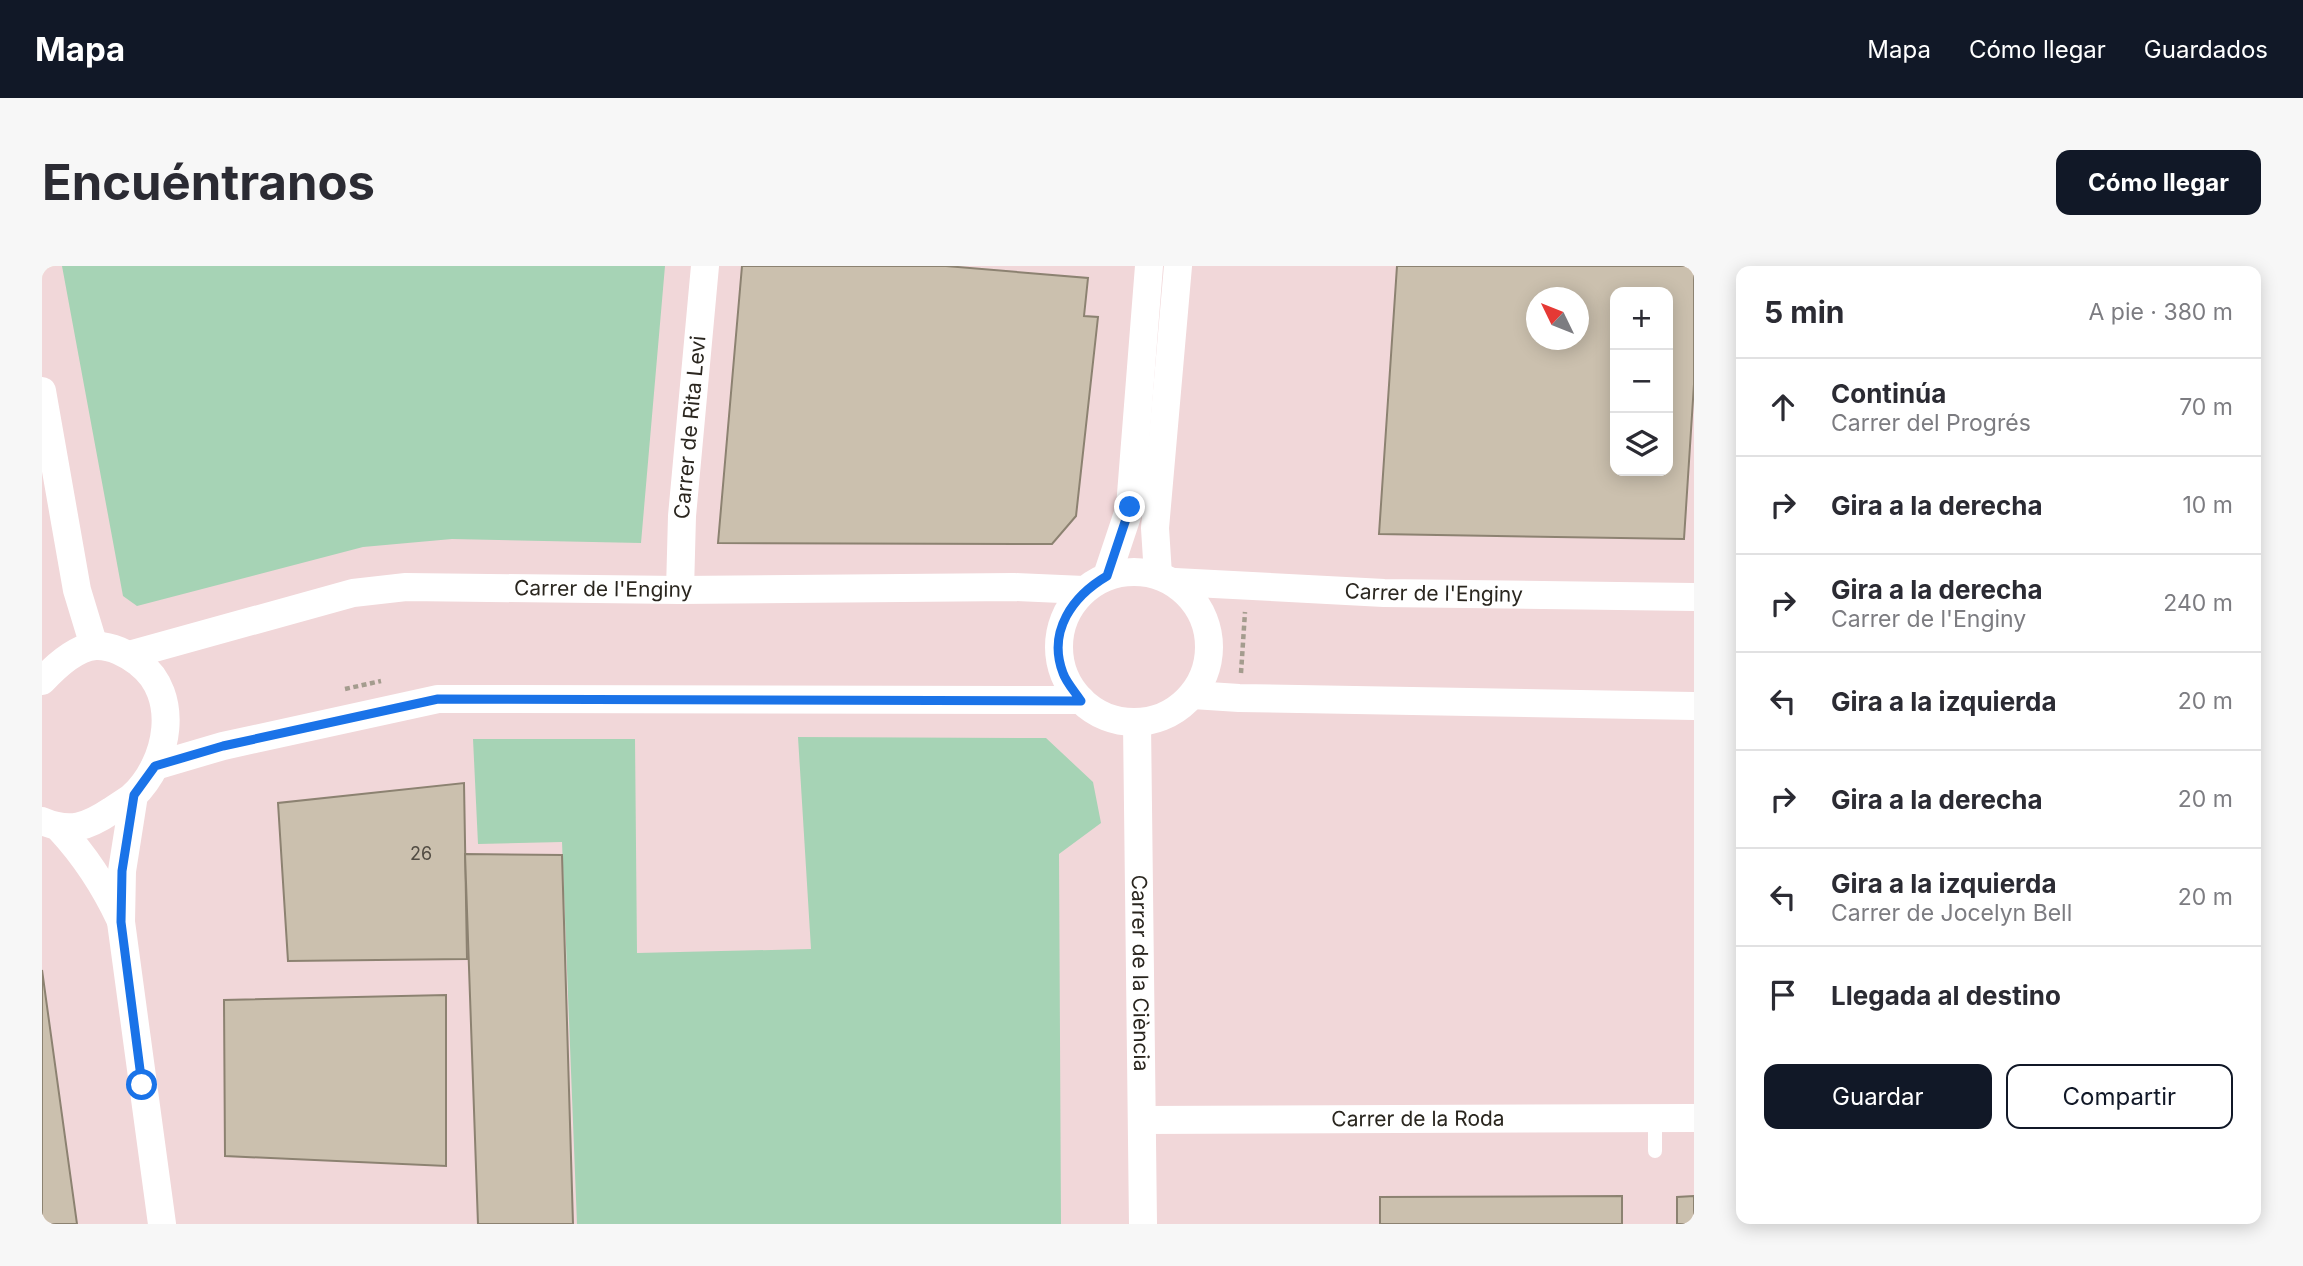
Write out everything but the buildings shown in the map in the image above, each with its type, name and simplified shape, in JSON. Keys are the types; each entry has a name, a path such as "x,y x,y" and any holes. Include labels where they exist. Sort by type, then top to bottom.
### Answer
{"street":[{"name":"Carrer de Rita Levi","path":"680,590 682,516 705,266"},
{"path":"1095,583 1132,571 1166,579 1194,600 1203,615 1209,640 1206,672 1193,695 1180,706 1157,719 1137,723 1102,716 1081,701 1063,673 1058,647 1063,622 1095,583 1130,507 1149,266"},
{"path":"1166,579 1155,528 1178,266"},
{"path":"42,391 76,590 94,646"},
{"name":"Carrer de l'Enginy","path":"1166,579 1247,588 1694,597"},
{"name":"Carrer de l'Enginy","path":"129,655 352,593 406,587 680,590 1014,587 1095,583"},
{"path":"42,681 71,656 94,646 129,655 151,671 161,689 167,713 165,738 155,766 134,795 79,828 51,825"},
{"path":"1193,695 1694,706"},
{"path":"155,766 223,746 438,699 1081,701"},
{"name":"Carrer de la Ciència","path":"1137,723 1143,1224"},
{"path":"134,795 122,871 121,922 162,1224"},
{"path":"51,825 81,852 108,894 121,922"},
{"name":"Carrer de la Roda","path":"1142,1120 1694,1118"}],"lane":[{"path":"1655,1118 1655,1151"}],"path":[{"path":"1239,698 1247,588"}],"shaded area":[{"path":"42,266 1694,266 1694,1224 42,1224"}],"green space":[{"path":"62,266 665,266 641,543 452,539 363,547 137,606 123,596"},
{"path":"798,737 1046,738 1093,782 1101,823 1059,854 1061,1224 577,1224 562,842 478,844 473,739 635,739 637,953 811,949"}],"route":[{"path":"142,1085 121,922 122,871 134,795 155,766 223,746 438,699 1008,698 1081,701 1063,673 1058,647 1063,622 1084,590 1107,576 1130,507"}]}
